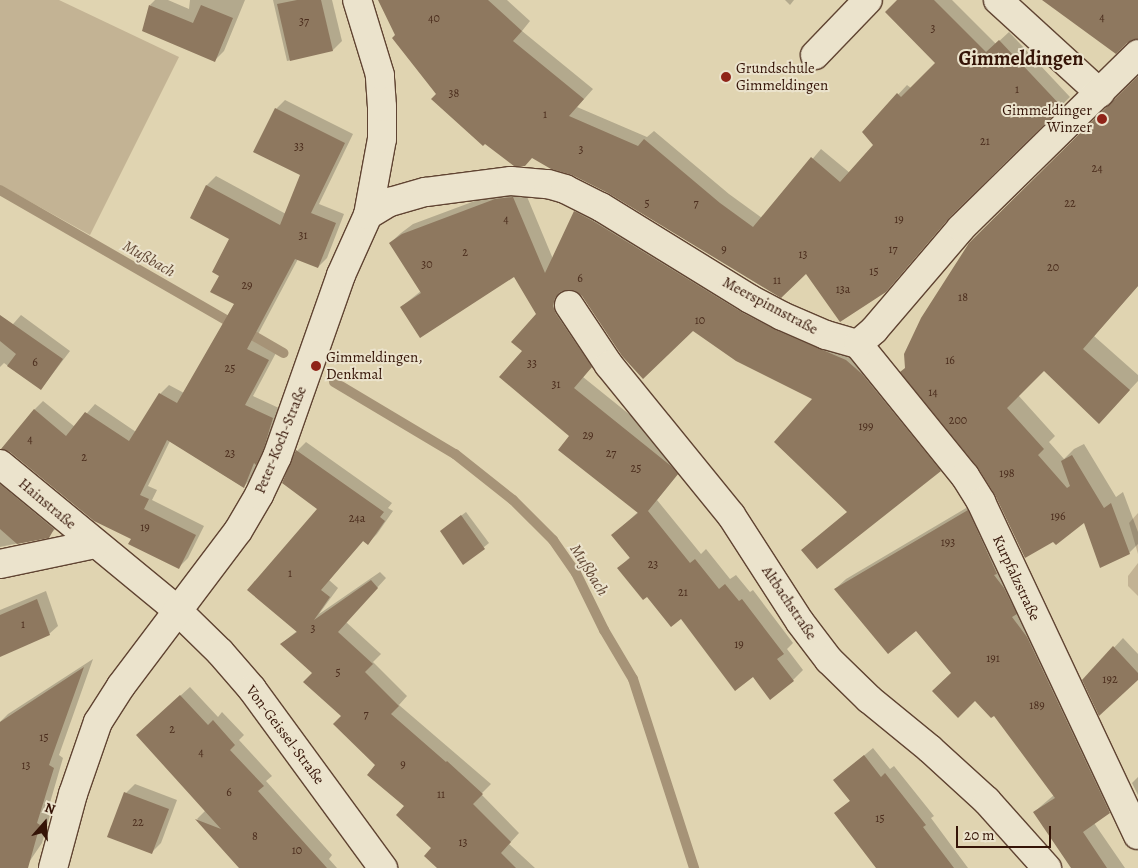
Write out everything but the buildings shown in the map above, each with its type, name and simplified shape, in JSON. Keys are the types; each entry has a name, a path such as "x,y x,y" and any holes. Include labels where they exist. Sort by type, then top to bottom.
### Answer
{"street":[{"name":"Peter-Koch-Straße","path":"54,868 72,794 98,722 121,686 238,531 259,495 277,457 341,275 368,215 382,139 382,107 380,75 357,0"},
{"path":"816,55 868,0"},
{"path":"998,0 1100,93"},
{"path":"858,344 874,330 961,228 1138,54"},
{"name":"Meerspinnstraße","path":"368,215 390,202 426,192 511,181 548,184 565,189 601,207 750,299 782,316 826,335 858,344"},
{"name":"Altbachstraße","path":"569,305 609,365 731,515 800,622 829,660 869,699 930,749 987,801 1047,868"},
{"name":"Kurpfalzstraße","path":"858,344 965,476 981,502 1138,835"},
{"name":"Hainstraße","path":"0,464 177,610"},
{"path":"0,564 95,544"},
{"name":"Von-Geissel-Straße","path":"177,610 220,652 252,689 383,868"}],"shaded area":[{"path":"0,0 59,0 179,57 90,235 0,185"},
{"path":"1138,513 1138,554 1129,523"},
{"path":"1138,563 1138,596 1128,586 1128,576"}],"waterway":[{"name":"Mußbach","path":"0,190 283,353"},
{"name":"Mußbach","path":"334,382 455,454 513,500 553,540 576,573 604,630 633,679 694,868"}],"place":[{"name":"Grundschule Gimmeldingen","path":"726,77"},
{"name":"Gimmeldinger Winzer","path":"1102,119"},
{"name":"Gimmeldingen, Denkmal","path":"316,366"}],"district":[{"name":"Gimmeldingen","path":"1021,58"}]}
